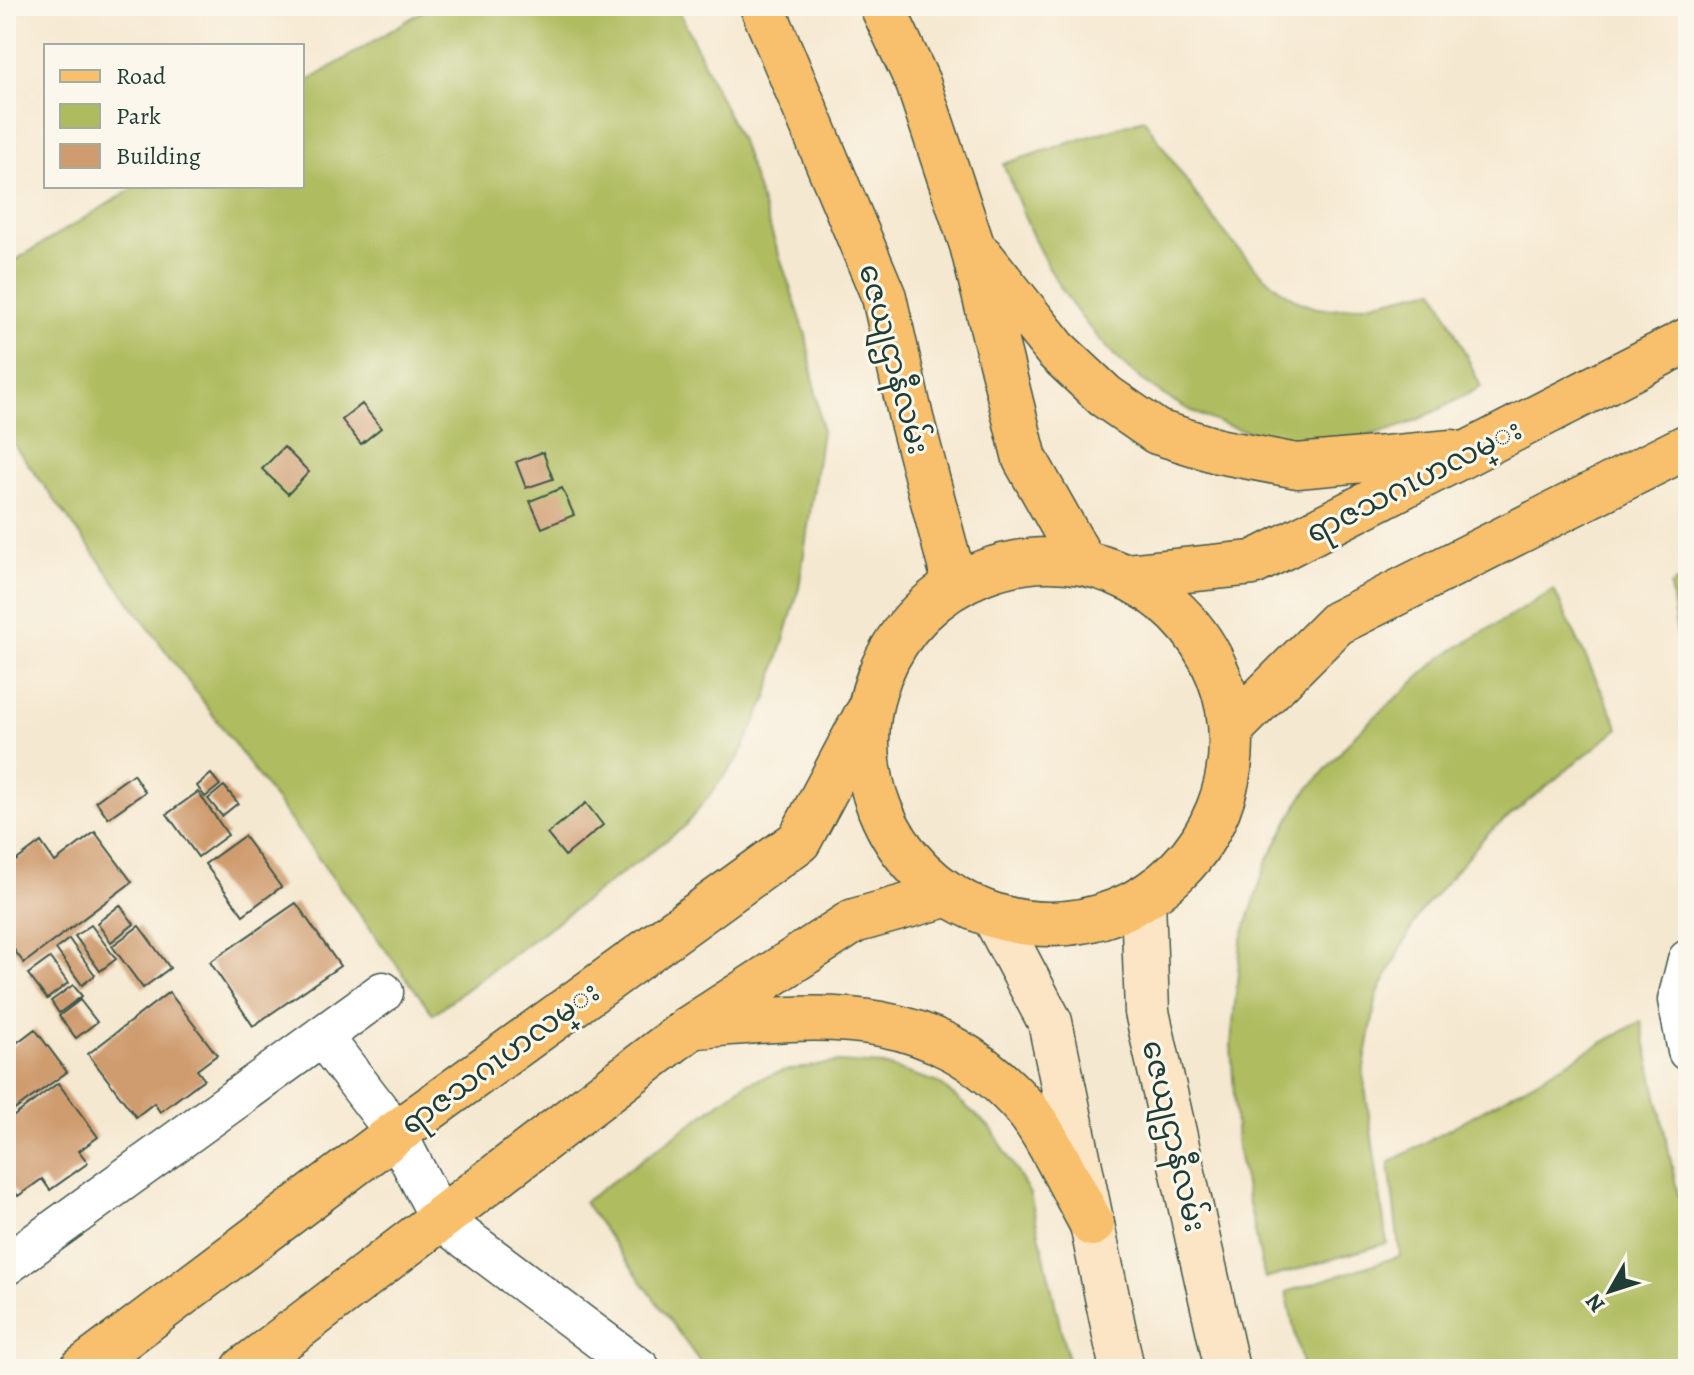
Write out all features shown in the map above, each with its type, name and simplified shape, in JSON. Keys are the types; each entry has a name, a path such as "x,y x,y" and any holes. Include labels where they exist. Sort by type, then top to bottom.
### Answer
{"main road":[{"name":"ဇေယျဌာနီလမ်း","path":"762,6 884,297 911,418 955,584"},
{"path":"882,6 918,83 972,245 1025,459 1083,562"},
{"path":"972,245 1056,350 1105,396 1157,432 1218,451 1297,466 1474,450"},
{"name":"ရာဇသဂၤဟလမ္း","path":"1127,576 1253,563 1688,340"},
{"path":"1232,728 1337,623 1688,446"},
{"path":"1039,559 1083,562 1127,576 1179,613 1208,655 1215,666 1232,728 1229,779 1212,826 1182,868 1143,899 1096,919 1045,925 994,916 950,894 910,859 881,813 867,761 870,707 886,659 915,616 955,584 995,566 1039,559"},
{"name":"ရာဇသဂၤဟလမ္း","path":"82,1369 396,1133 799,841 870,707"},
{"path":"244,1369 691,1027 854,921 950,894"},
{"name":"ဇေယျဌာနီလမ်း","path":"1143,899 1147,1012 1227,1369"},
{"path":"994,916 1050,1022 1122,1369"},
{"path":"691,1027 819,1016 910,1029 974,1060 1026,1109 1092,1224"}],"street":[{"path":"1688,960 1678,1000 1688,1051"},
{"path":"6,1265 383,992"},
{"path":"322,1036 396,1133 441,1220 640,1369"}],"green space":[{"path":"431,6 677,6 743,147 806,335 822,431 799,588 767,698 738,759 684,827 433,1014 6,434 6,266 134,188 304,188 304,84"},
{"path":"1144,119 1224,232 1275,286 1301,303 1326,309 1435,289 1481,387 1430,414 1381,433 1344,439 1287,439 1250,432 1183,407 1126,366 1102,342 1059,285 1036,242 1003,164"},
{"path":"1688,575 1688,707 1670,586"},
{"path":"1554,590 1619,728 1487,834 1419,914 1377,995 1363,1073 1387,1243 1265,1279 1237,1147 1231,1044 1241,942 1267,861 1301,798 1357,733 1443,656"},
{"path":"1641,1021 1688,1241 1688,1369 1303,1369 1286,1292 1400,1256 1389,1163"},
{"path":"838,1062 883,1065 939,1083 992,1129 1030,1194 1070,1369 705,1369 584,1202 747,1083 783,1071"}],"building":[{"path":"362,404 381,428 361,444 342,420"},
{"path":"284,447 309,472 288,494 262,469"},
{"path":"543,452 553,479 526,488 516,462"},
{"path":"562,488 574,515 542,528 530,501"},
{"path":"133,774 145,792 108,818 96,801"},
{"path":"211,774 220,785 205,797 197,786"},
{"path":"224,786 238,803 222,816 208,799"},
{"path":"198,792 228,835 198,857 167,814"},
{"path":"586,803 603,825 565,856 547,834"},
{"path":"95,832 132,882 24,963 6,939 6,868 41,842 55,862"},
{"path":"244,836 281,887 243,915 205,864"},
{"path":"296,903 340,966 253,1026 210,962"},
{"path":"120,905 134,924 111,942 97,923"},
{"path":"91,925 116,959 100,971 75,936"},
{"path":"139,926 170,968 143,988 112,946"},
{"path":"69,939 95,975 82,985 56,949"},
{"path":"50,958 68,983 47,999 28,974"},
{"path":"73,985 82,996 59,1013 51,1001"},
{"path":"169,992 217,1055 197,1070 204,1079 160,1112 154,1103 136,1117 88,1054"},
{"path":"80,1000 97,1022 76,1038 59,1016"},
{"path":"35,1029 67,1072 6,1116 6,1051"},
{"path":"58,1083 98,1137 79,1151 88,1163 50,1190 42,1179 18,1196 6,1179 6,1122"}]}
